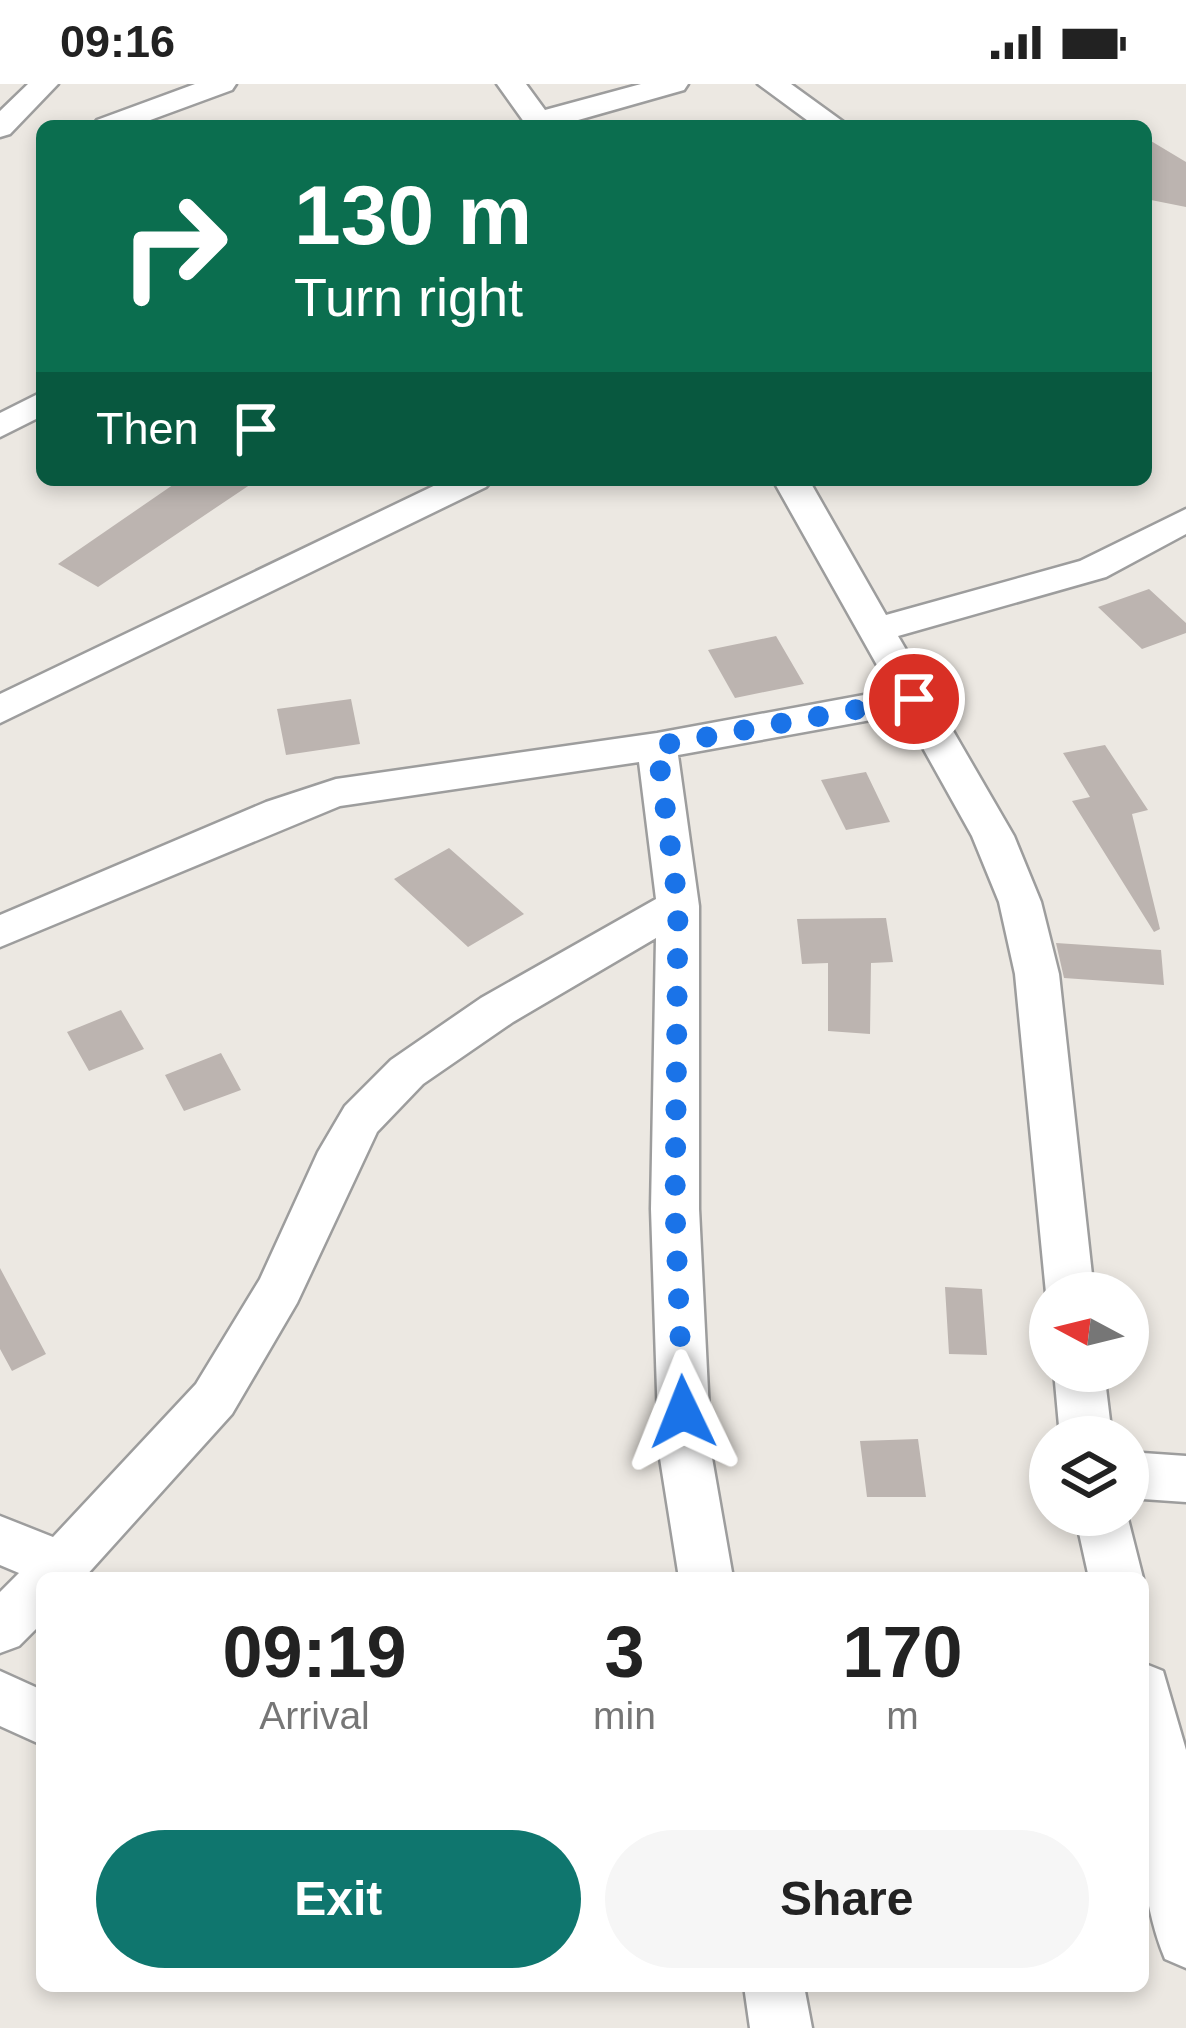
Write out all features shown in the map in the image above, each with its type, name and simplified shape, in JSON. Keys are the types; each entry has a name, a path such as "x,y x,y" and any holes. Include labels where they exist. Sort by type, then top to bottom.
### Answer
{"street":[{"path":"0,130 44,84"},
{"path":"123,120 222,84"},
{"path":"511,84 537,120"},
{"path":"553,120 674,84"},
{"path":"772,84 825,120"},
{"path":"0,130 36,131"},
{"path":"0,427 36,406"},
{"path":"0,710 462,486"},
{"path":"794,486 993,836 1020,902 1036,974 1068,1272"},
{"path":"875,630 1093,569 1186,520"},
{"path":"0,932 280,812 336,793 657,746 914,699"},
{"path":"657,746 678,905 675,1209 685,1452 705,1572"},
{"path":"57,1572 214,1399 280,1289 341,1152 362,1119 407,1072 496,1010 678,905"},
{"path":"1149,1476 1186,1479"},
{"path":"1106,1536 1115,1572"},
{"path":"0,1540 45,1572"},
{"path":"0,1628 36,1593"},
{"path":"0,1697 36,1716"},
{"path":"1149,1716 1186,1938"},
{"path":"775,1992 781,2028"}],"building":[{"path":"1152,142 1186,162 1186,207 1152,200"},
{"path":"171,486 248,486 98,587 58,564"},
{"path":"1149,589 1186,623 1186,633 1142,649 1098,607"},
{"path":"776,636 804,684 735,698 708,650"},
{"path":"351,699 360,744 286,755 277,709"},
{"path":"1105,745 1148,810 1132,814 1160,929 1154,932 1072,801 1090,797 1063,753"},
{"path":"866,772 890,822 846,830 821,780"},
{"path":"449,848 524,914 468,947 394,879"},
{"path":"886,918 893,962 871,963 870,1034 828,1031 828,963 802,964 797,919"},
{"path":"1056,943 1161,950 1164,985 1064,978"},
{"path":"121,1010 144,1049 89,1071 67,1032"},
{"path":"221,1053 241,1090 184,1111 165,1075"},
{"path":"0,1268 46,1354 12,1371 0,1349"},
{"path":"945,1287 982,1289 987,1355 949,1354"},
{"path":"918,1439 926,1497 867,1497 860,1441"}],"route":[{"path":"683,1412 675,1209 678,905 657,746 914,699"}]}
